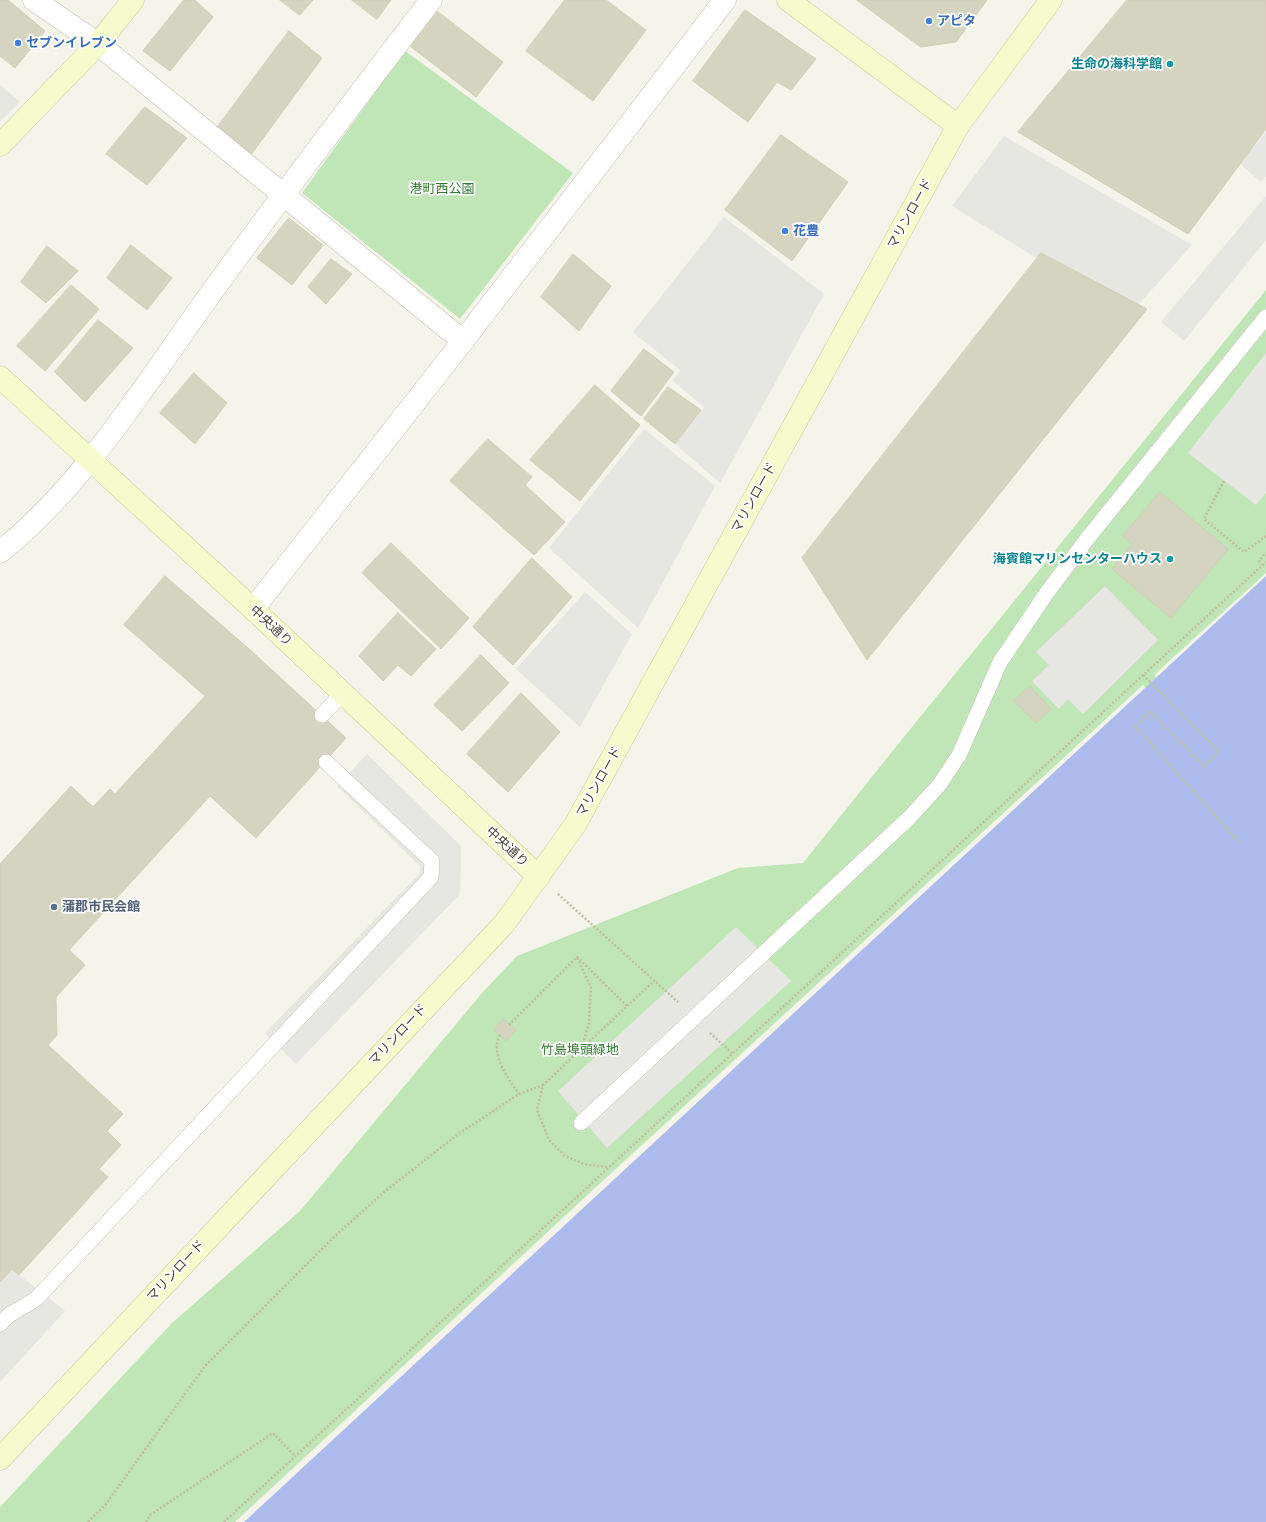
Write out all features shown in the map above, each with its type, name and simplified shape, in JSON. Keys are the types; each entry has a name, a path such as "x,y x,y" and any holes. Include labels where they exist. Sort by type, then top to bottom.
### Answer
{"street":[{"path":"34,0 98,44 463,341"},
{"path":"0,145 98,44 134,0"},
{"path":"0,552 29,529 91,459 283,194 432,0"},
{"path":"253,609 463,341 725,0"},
{"path":"788,0 958,126"},
{"name":"マリンロード","path":"0,1459 504,924 539,876 575,825 958,126 1051,0"},
{"name":"中央通り","path":"0,377 91,459 539,876"}],"lane":[{"path":"581,1123 909,818 940,784 959,755 1000,662 1046,594 1087,539 1266,317"},
{"path":"322,716 343,693"},
{"path":"0,1324 9,1315 36,1299 431,877 432,861 326,762"}],"path":[{"path":"1224,481 1204,519 1244,552 1266,536"},
{"path":"1263,565 1259,561 1266,553"},
{"path":"224,1522 607,1167 1266,562"},
{"path":"1143,675 1219,752 1204,766 1151,712 1135,726 1241,844"},
{"path":"539,876 655,980 732,1053"},
{"path":"576,957 628,1007"},
{"path":"509,1025 576,957"},
{"path":"576,957 591,988 589,1023 582,1048"},
{"path":"88,1522 106,1504 205,1366 320,1252 383,1193 457,1135 519,1094 543,1086 655,980"},
{"path":"500,1035 498,1052 502,1070 519,1094"},
{"path":"543,1086 537,1110 549,1140 565,1156 584,1164 607,1167"},
{"path":"146,1522 150,1515 273,1433 295,1456"}],"green space":[{"name":"港町西公園","path":"405,51 573,173 460,319 302,193"},
{"name":"竹島埠頭緑地","path":"1266,290 1266,573 1154,675 1201,722 1208,752 1143,685 581,1201 235,1522 0,1522 0,1507 172,1323 300,1211 482,993 517,956 738,868 803,863"}],"shaded area":[{"path":"0,85 20,102 0,122"},
{"path":"1266,132 1266,176 1261,182 1240,164"},
{"path":"1004,136 1192,245 1129,315 952,206"},
{"path":"1266,196 1266,240 1184,341 1161,322"},
{"path":"724,217 824,294 720,483 675,444 704,407 672,380 681,371 633,332"},
{"path":"1266,353 1266,493 1256,505 1188,453"},
{"path":"644,429 715,486 638,628 549,548"},
{"path":"1105,586 1158,640 1083,714 1068,699 1059,709 1032,681 1049,665 1036,652"},
{"path":"585,592 632,634 580,727 516,669"},
{"path":"367,754 461,846 460,894 296,1064 265,1033 420,873 420,866 337,786"},
{"path":"736,927 791,981 607,1148 558,1091"},
{"path":"12,1269 65,1311 0,1382 0,1282"}],"water":[{"path":"1266,576 1266,1522 244,1522"}],"building":[{"name":"セブンイレブン","path":"0,0 8,0 45,31 15,68 0,56"},
{"path":"184,0 195,0 213,17 170,71 143,51"},
{"path":"280,0 313,0 300,15"},
{"path":"352,0 391,0 377,19"},
{"path":"565,0 606,0 646,30 593,101 526,51"},
{"name":"アピタ","path":"857,0 987,0 956,42 921,47"},
{"name":"生命の海科学館","path":"1127,0 1266,0 1266,129 1188,234 1018,132"},
{"path":"745,10 816,59 791,90 777,82 748,122 693,81"},
{"path":"437,11 503,62 476,97 410,46"},
{"path":"289,31 322,58 250,156 216,129"},
{"path":"145,107 187,138 147,185 106,154"},
{"path":"781,135 848,182 792,261 725,210"},
{"path":"289,218 323,245 292,285 257,258"},
{"path":"131,245 172,278 147,310 107,278"},
{"path":"47,246 78,271 46,303 21,282"},
{"path":"1041,253 1147,309 867,660 802,558"},
{"path":"573,254 611,286 579,331 541,297"},
{"path":"331,259 352,274 326,304 308,287"},
{"path":"71,285 99,309 45,371 17,346"},
{"path":"98,320 133,348 85,402 55,372"},
{"path":"644,349 674,372 641,416 611,391"},
{"path":"194,373 227,403 195,444 160,413"},
{"path":"595,385 640,425 580,501 530,460"},
{"path":"668,387 701,410 675,444 644,419"},
{"path":"488,439 532,477 525,485 565,522 534,555 450,481"},
{"name":"海賓館マリンセンターハウス","path":"1160,492 1228,549 1171,618 1112,569 1132,544 1123,536"},
{"path":"391,543 469,618 441,649 362,573"},
{"path":"532,558 572,597 513,665 473,627"},
{"name":"蒲郡市民会館","path":"165,576 248,648 346,738 256,838 210,796 69,950 85,965 56,997 57,1035 48,1045 123,1114 107,1131 121,1145 99,1169 108,1177 19,1275 12,1269 0,1282 0,864 71,786 93,807 110,789 115,794 205,696 124,625"},
{"path":"398,613 436,649 411,676 398,665 383,681 359,656"},
{"path":"481,655 509,683 462,731 434,705"},
{"path":"1030,686 1051,709 1036,723 1014,701"},
{"path":"521,693 560,732 508,792 467,754"},
{"path":"503,1019 516,1030 506,1041 494,1030"}],"place":[{"name":"アピタ","path":"929,21"},
{"name":"セブンイレブン","path":"18,43"},
{"name":"生命の海科学館","path":"1170,64"},
{"name":"花豊","path":"785,231"},
{"name":"海賓館マリンセンターハウス","path":"1170,559"},
{"name":"蒲郡市民会館","path":"54,907"}]}
